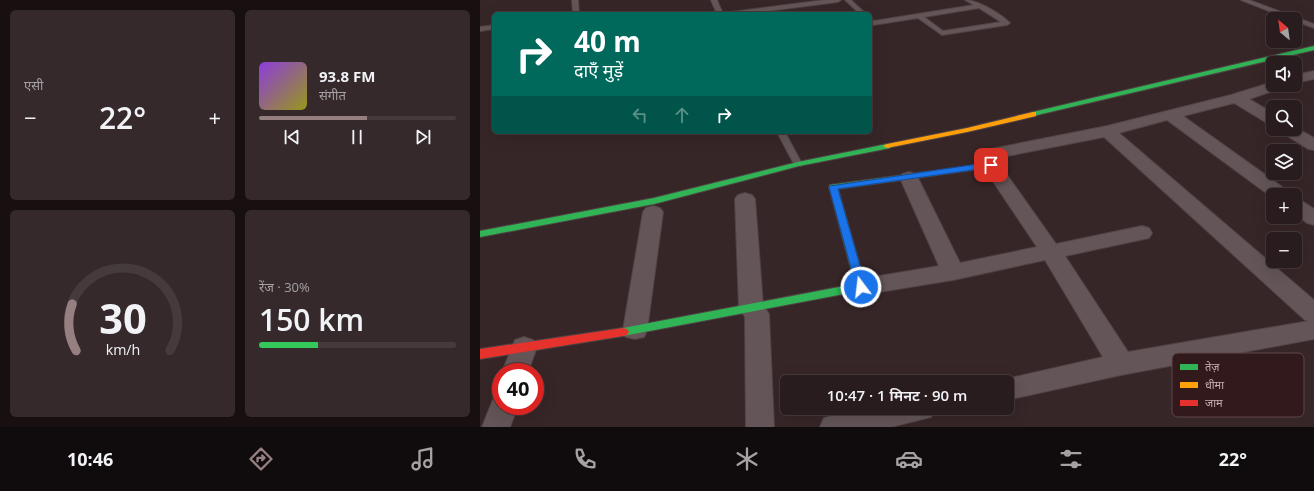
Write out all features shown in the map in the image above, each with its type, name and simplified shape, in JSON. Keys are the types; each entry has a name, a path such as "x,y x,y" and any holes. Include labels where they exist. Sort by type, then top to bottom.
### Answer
{"street":[{"path":"480,234 654,201 798,164 968,130 1314,48"},
{"path":"1302,78 1314,75"},
{"path":"1302,82 1314,88"},
{"path":"1121,364 1051,253 991,165 987,155 1107,131 1236,98 1266,88"},
{"path":"1236,98 1266,116"},
{"path":"1169,114 1271,188"},
{"path":"1107,131 1314,314"},
{"path":"1299,136 1314,145"},
{"path":"861,287 833,187 909,178 991,165"},
{"path":"909,178 953,272"},
{"path":"745,199 751,308 757,314 760,427"},
{"path":"1302,210 1314,219"},
{"path":"635,330 653,212"},
{"path":"480,354 635,330 861,287 953,272 1142,233"},
{"path":"1183,353 1314,330"},
{"path":"518,363 524,347"},
{"path":"1014,387 1121,364 1172,355"},
{"path":"496,427 501,415"},
{"path":"834,427 876,422 898,415"}],"lane":[{"path":"575,0 576,12"},
{"path":"714,0 719,12"},
{"path":"746,12 838,0"},
{"path":"848,0 861,12"},
{"path":"919,16 942,33 1007,23 968,0"},
{"path":"1244,0 1276,12"},
{"path":"872,22 980,6"},
{"path":"1302,22 1314,26"},
{"path":"480,29 492,27"},
{"path":"783,134 798,164"}],"traffic: fast":[{"path":"1033,114 1314,48"},
{"path":"480,234 654,201 798,164 887,146"},
{"path":"623,332 861,287 833,187 991,165"}],"traffic: slow":[{"path":"887,146 967,130 1033,114"}],"traffic: jam":[{"path":"480,354 623,332"}],"route":[{"path":"861,287 833,187 909,178 991,165"}]}
